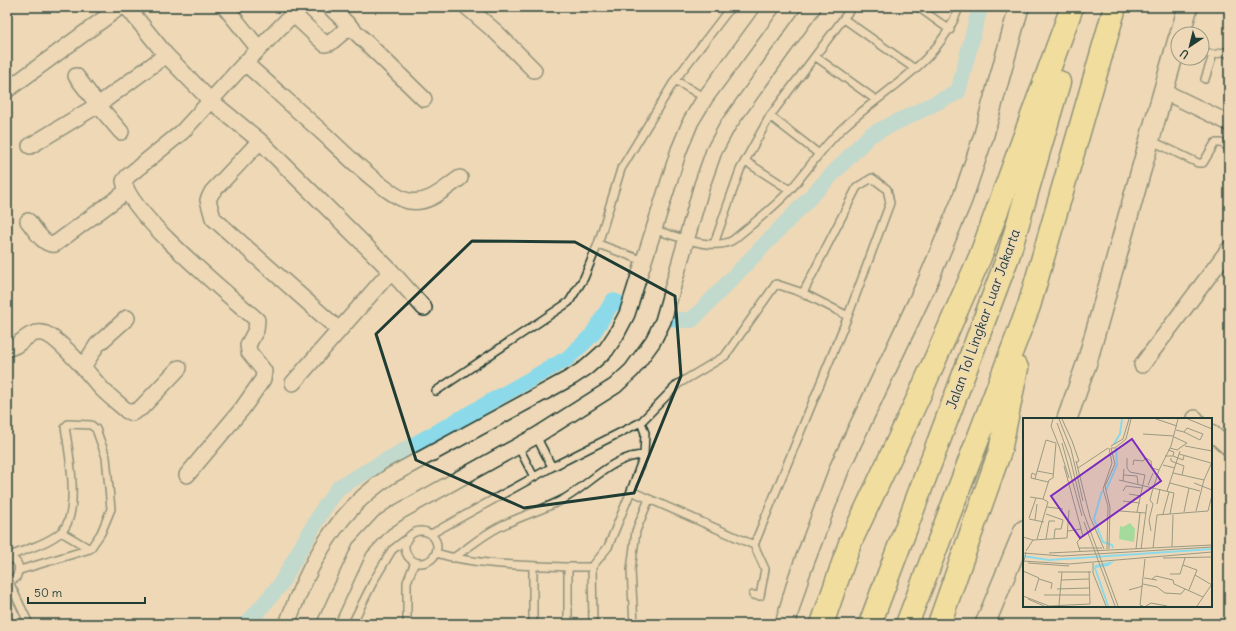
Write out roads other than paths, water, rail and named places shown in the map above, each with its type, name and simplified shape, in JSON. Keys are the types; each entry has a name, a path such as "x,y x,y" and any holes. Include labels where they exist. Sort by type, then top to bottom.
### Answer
{"highway":[{"path":"822,624 850,543 920,394 980,257 1072,7"},
{"name":"Jalan Tol Lingkar Luar Jakarta","path":"870,624 1008,254 1057,89 1078,7"},
{"path":"939,624 1000,452 1029,306 1115,7"},
{"path":"907,624 1029,306"}],"street":[{"path":"7,90 120,7"},
{"path":"127,7 166,55 210,101 260,141 391,271 424,308"},
{"path":"330,7 424,99"},
{"path":"467,7 497,33 534,70"},
{"path":"287,624 317,555 328,537 354,504 371,488 587,367 606,350 627,314 655,230 679,150 691,121 705,98 772,7"},
{"path":"325,624 360,548 383,523 399,512 536,436 615,386 632,370 653,340 663,322 714,151 728,125 813,7"},
{"path":"784,624 799,576 840,467 928,283 962,200 989,118 1019,7"},
{"path":"1182,26 1188,7"},
{"path":"231,9 259,49"},
{"path":"187,475 242,409 263,379 264,371 249,352 248,345 256,330 257,320 190,260 144,216 127,191 124,181 128,176 182,132 296,10 325,44 330,43 349,27"},
{"path":"30,146 98,105 166,55"},
{"path":"245,63 361,168 395,195 408,201 419,202 434,197 460,178"},
{"path":"1067,418 1087,362 1171,66"},
{"path":"76,76 121,132"},
{"path":"1164,88 1229,124"},
{"path":"260,141 212,192 208,200 213,218 339,330"},
{"path":"28,221 45,242 50,245 55,244 127,191"},
{"path":"1142,365 1229,249"},
{"path":"293,383 391,271"},
{"path":"83,367 97,346 127,318"},
{"path":"7,348 12,348 27,336 35,333 43,333 52,338 83,367 103,389 132,413 141,408 179,368"},
{"path":"1212,433 1229,448"},
{"path":"985,624 1023,532"}],"lane":[{"path":"436,391 569,302 584,278 598,244 621,170 675,80 731,7"},
{"path":"714,244 727,202 745,161 770,116 852,7"},
{"path":"918,7 950,30"},
{"path":"655,230 687,240 714,244 723,245 733,240 790,190 819,154 845,126 915,69 937,48 950,30 959,7"},
{"path":"844,19 915,69"},
{"path":"1210,54 1213,55 1224,52 1229,54"},
{"path":"1205,79 1213,55"},
{"path":"816,56 876,100"},
{"path":"675,80 705,98"},
{"path":"1164,88 1229,119"},
{"path":"770,116 819,154"},
{"path":"1150,140 1198,163 1203,163 1215,143 1221,143 1229,147"},
{"path":"745,161 790,190"},
{"path":"754,545 848,316 890,203 887,189 872,178 857,187 803,293"},
{"path":"598,244 644,261"},
{"path":"431,534 552,467 641,422 678,384 725,356 776,284 803,293 848,316"},
{"path":"593,624 592,567 608,547 644,455 645,433 641,422"},
{"path":"7,557 51,538 61,532 68,522 73,482 65,427 68,424 91,425 96,429 106,457 111,509 101,533 90,549 20,570"},
{"path":"536,436 552,467"},
{"path":"518,446 534,477"},
{"path":"453,558 499,527 538,512 565,498 607,468 630,456 644,455"},
{"path":"631,491 754,545 765,568 760,596 753,595"},
{"path":"634,624 631,570 636,531 649,499"},
{"path":"352,624 374,580 392,550 405,540 412,532 422,530 431,534 437,542 436,553 428,562 415,562 405,553 405,540"},
{"path":"61,532 90,549"},
{"path":"436,553 453,558 483,563 592,567"},
{"path":"7,557 13,558 18,563 20,570 16,578 8,582 29,624"},
{"path":"407,624 407,582 415,562"},
{"path":"533,566 533,624"},
{"path":"568,567 568,624"}],"waterway":[{"path":"677,320 692,320 870,135 958,92 980,7"},
{"path":"247,624 280,585 322,511 339,487 568,358 592,335 613,301 622,304"}]}
